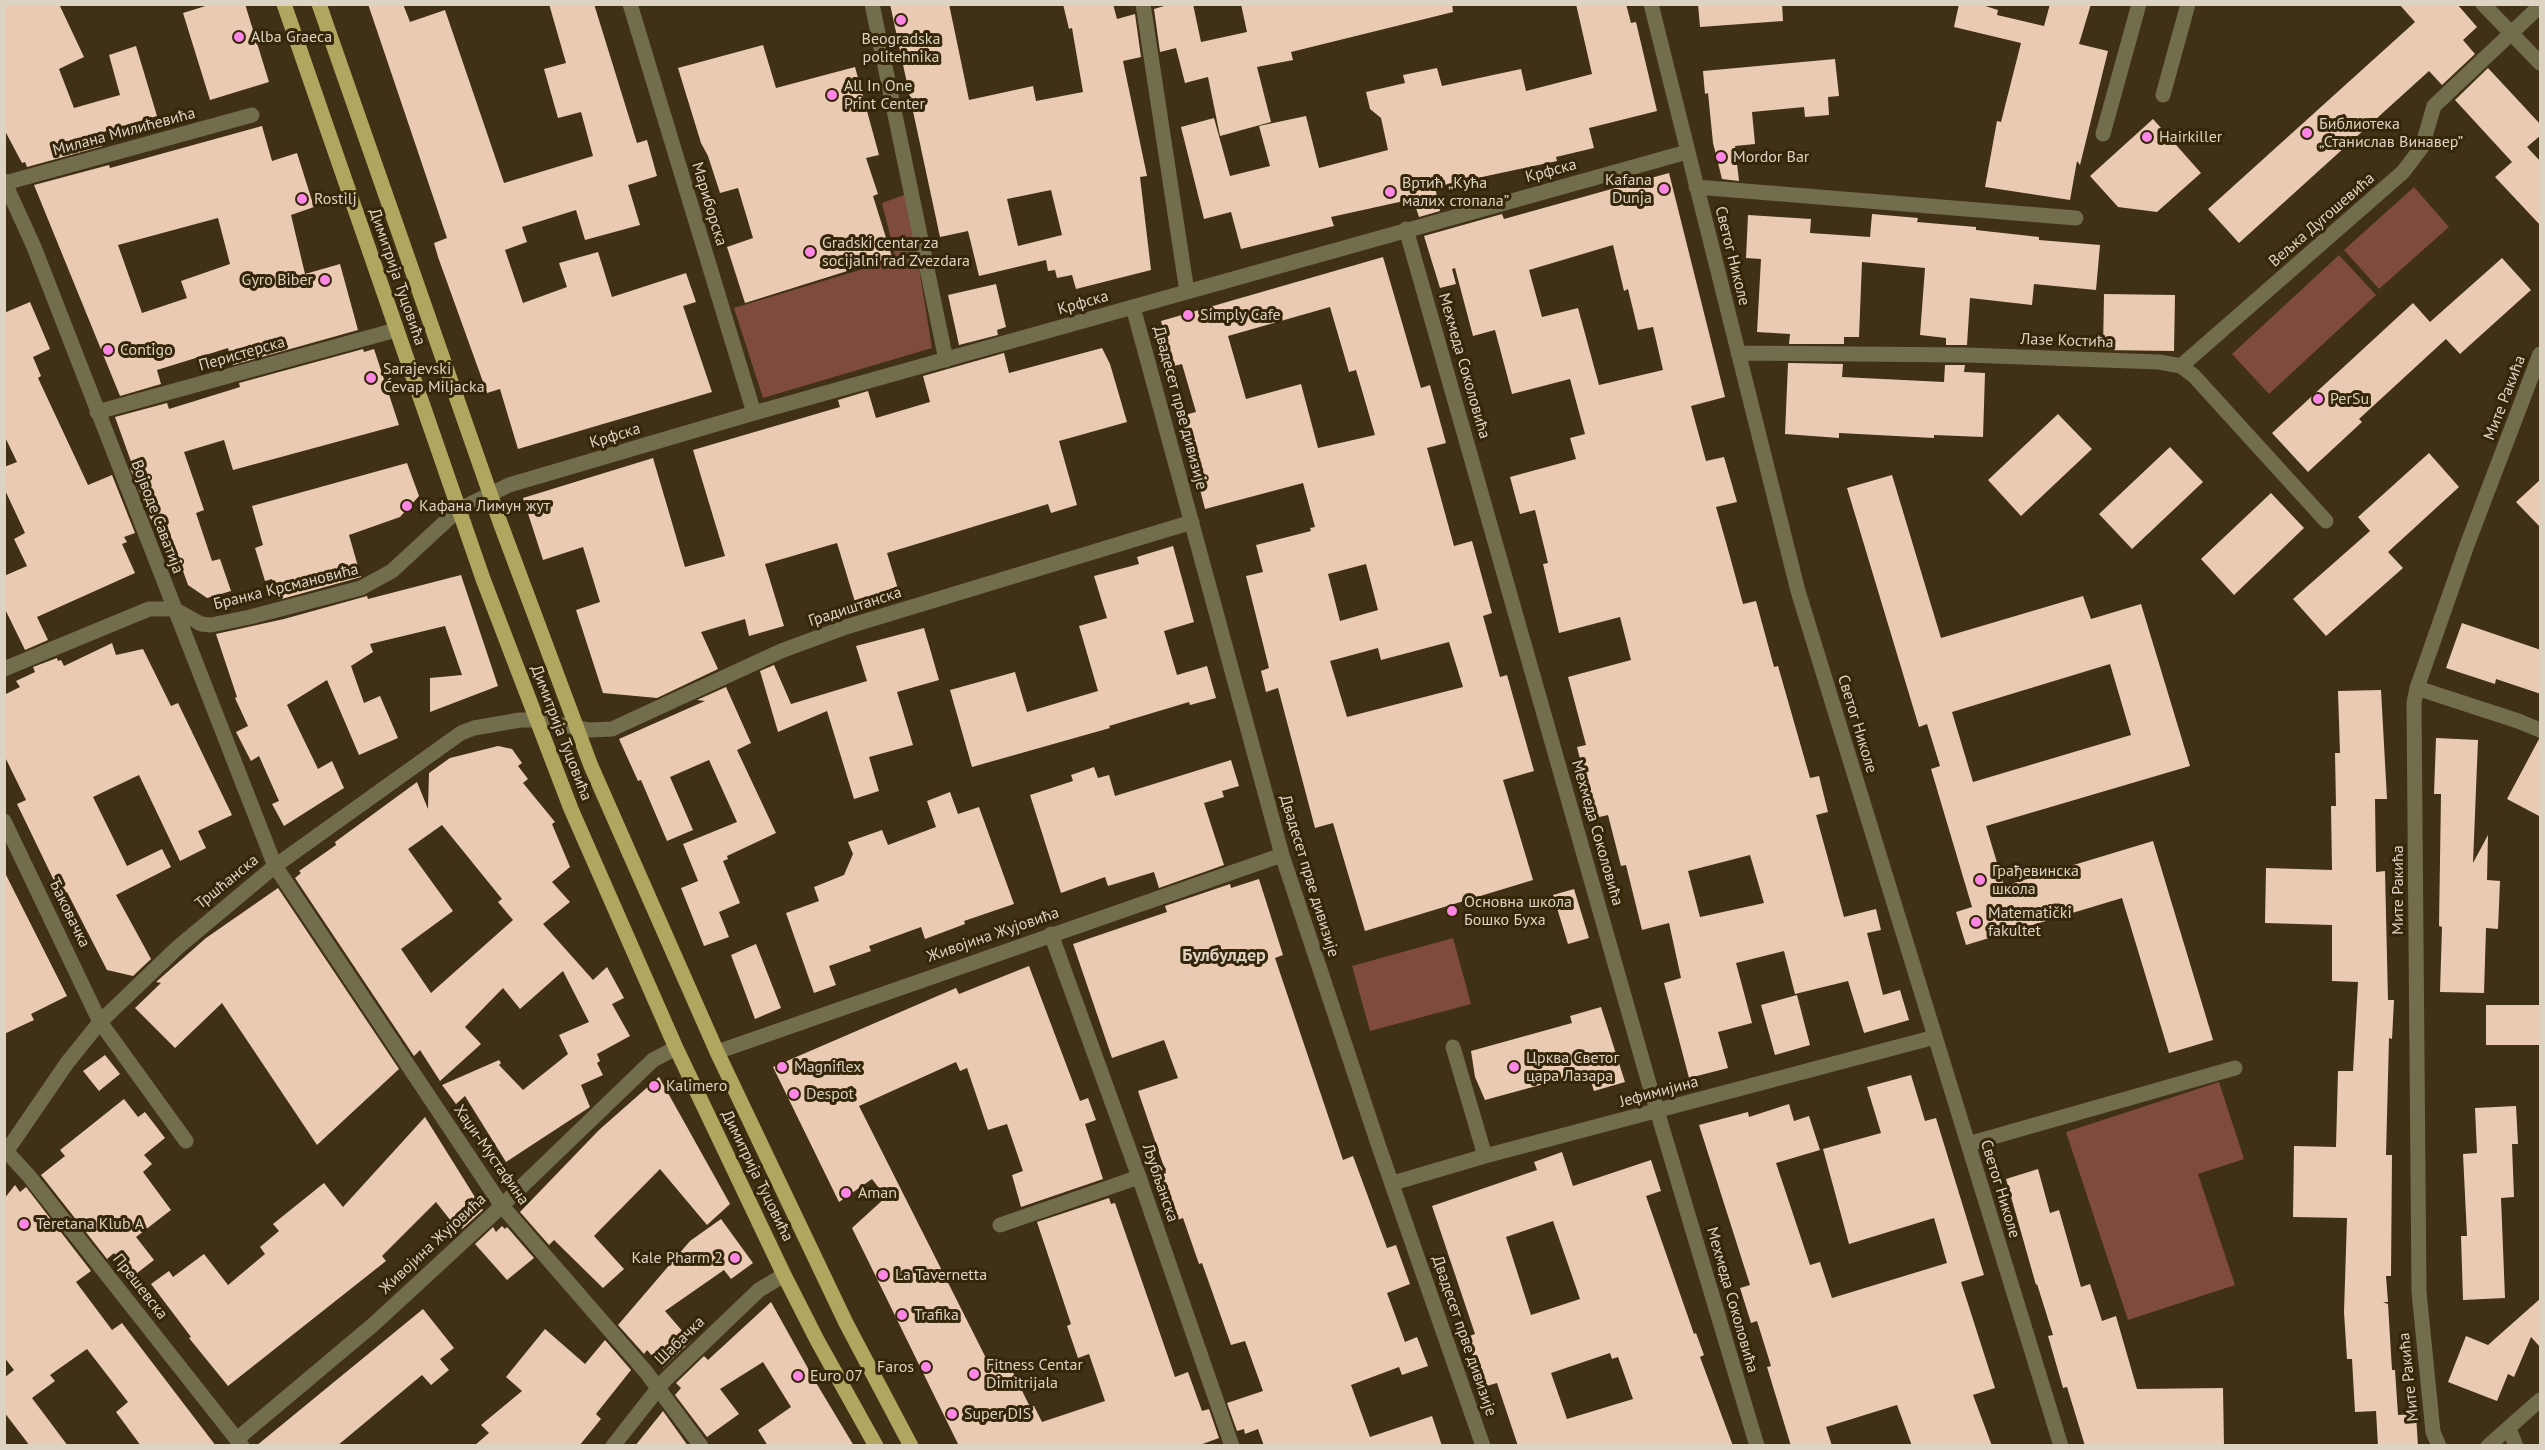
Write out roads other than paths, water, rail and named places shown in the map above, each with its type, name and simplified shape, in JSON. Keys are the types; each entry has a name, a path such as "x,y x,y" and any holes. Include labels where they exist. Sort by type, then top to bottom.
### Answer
{"main road":[{"name":"Димитрија Туцовића","path":"284,4 458,510 575,819 676,1048 784,1275 876,1446"},
{"name":"Димитрија Туцовића","path":"319,4 490,494 577,727 648,898 717,1052 846,1323 911,1446"}],"street":[{"name":"Мариборска","path":"630,4 754,414"},
{"path":"872,4 946,360"},
{"path":"1143,4 1187,292"},
{"name":"Светог Николе","path":"1651,4 1798,591 2061,1446"},
{"path":"2103,134 2139,4"},
{"path":"2163,95 2188,4"},
{"path":"2483,4 2541,63"},
{"name":"Вељка Дугошевића","path":"2181,366 2403,172 2422,147 2434,106 2541,6"},
{"name":"Милана Милићевића","path":"5,182 252,116"},
{"name":"Крфска","path":"490,494 509,485 754,414 1406,229 1687,152"},
{"name":"Војводе Саватија","path":"5,182 34,247 275,866"},
{"path":"1696,187 2076,218"},
{"name":"Мехмеда Соколовића","path":"1406,229 1657,1111 1756,1446"},
{"name":"Двадесет прве дивизије","path":"1133,307 1282,855 1483,1446"},
{"name":"Перистерска","path":"97,412 396,330"},
{"name":"Лазе Костића","path":"1738,353 1977,356 2159,362 2181,366"},
{"name":"Мите Ракића","path":"2439,1446 2433,1432 2419,1292 2414,710 2417,688 2467,545 2541,354"},
{"path":"2181,366 2194,376 2326,521"},
{"name":"Бранка Крсмановића","path":"174,609 201,624 211,625 361,588 392,571 458,510 490,494"},
{"name":"Градиштанска","path":"536,720 590,730 612,729 781,651 846,627 1192,522"},
{"path":"4,669 149,609 174,609"},
{"path":"2417,688 2541,730"},
{"name":"Тршћанска","path":"6,1153 67,1063 100,1022 177,948 275,866 461,733 503,722 536,720"},
{"name":"Ђаковачка","path":"4,821 100,1022 186,1141"},
{"name":"Живојина Жујовића","path":"717,1052 1282,855"},
{"name":"Хаџи-Мустафина","path":"275,866 502,1206 659,1387 701,1446"},
{"name":"Љубљанска","path":"1051,934 1139,1177 1232,1446"},
{"name":"Јефимијина","path":"1393,1183 1485,1156 1935,1037"},
{"path":"1453,1047 1485,1156"},
{"name":"Живојина Жујовића","path":"239,1442 374,1324 502,1206 653,1060 676,1048"},
{"path":"1968,1144 2235,1068"},
{"name":"Прешевска","path":"6,1153 29,1176 239,1442"},
{"path":"1000,1225 1139,1177"},
{"name":"Шабачка","path":"613,1446 659,1387 759,1290 784,1275"},
{"path":"2488,1446 2541,1400"},
{"path":"2509,1429 2516,1446"}],"place":[{"name":"Beogradska politehnika","path":"901,20"},
{"name":"Alba Graeca","path":"239,37"},
{"name":"All In One Print Center","path":"832,95"},
{"name":"Библиотека „Станислав Винавер”","path":"2307,133"},
{"name":"Hairkiller","path":"2147,137"},
{"name":"Mordor Bar","path":"1721,157"},
{"name":"Kafana Dunja","path":"1664,189"},
{"name":"Вртић „Кућа малих стопала”","path":"1390,192"},
{"name":"Rostilj","path":"302,199"},
{"name":"Gradski centar za socijalni rad Zvezdara","path":"810,252"},
{"name":"Gyro Biber","path":"325,280"},
{"name":"Simply Cafe","path":"1188,315"},
{"name":"Contigo","path":"108,350"},
{"name":"Sarajevski Ćevap Miljacka","path":"371,378"},
{"name":"PerSu","path":"2318,399"},
{"name":"Кафана Лимун жут","path":"407,506"},
{"name":"Грађевинска школа","path":"1980,880"},
{"name":"Основна школа Бошко Буха","path":"1452,911"},
{"name":"Matematički fakultet","path":"1976,922"},
{"name":"Magniflex","path":"782,1067"},
{"name":"Црква Светог цара Лазара","path":"1514,1067"},
{"name":"Kalimero","path":"654,1086"},
{"name":"Despot","path":"794,1094"},
{"name":"Aman","path":"846,1193"},
{"name":"Teretana Klub A","path":"24,1224"},
{"name":"Kale Pharm 2","path":"735,1258"},
{"name":"La Tavernetta","path":"883,1275"},
{"name":"Trafika","path":"902,1315"},
{"name":"Faros","path":"926,1367"},
{"name":"Fitness Centar Dimitrijala","path":"974,1374"},
{"name":"Euro 07","path":"798,1376"},
{"name":"Super DIS","path":"952,1414"}],"district":[{"name":"Булбулдер","path":"1224,956"}]}
